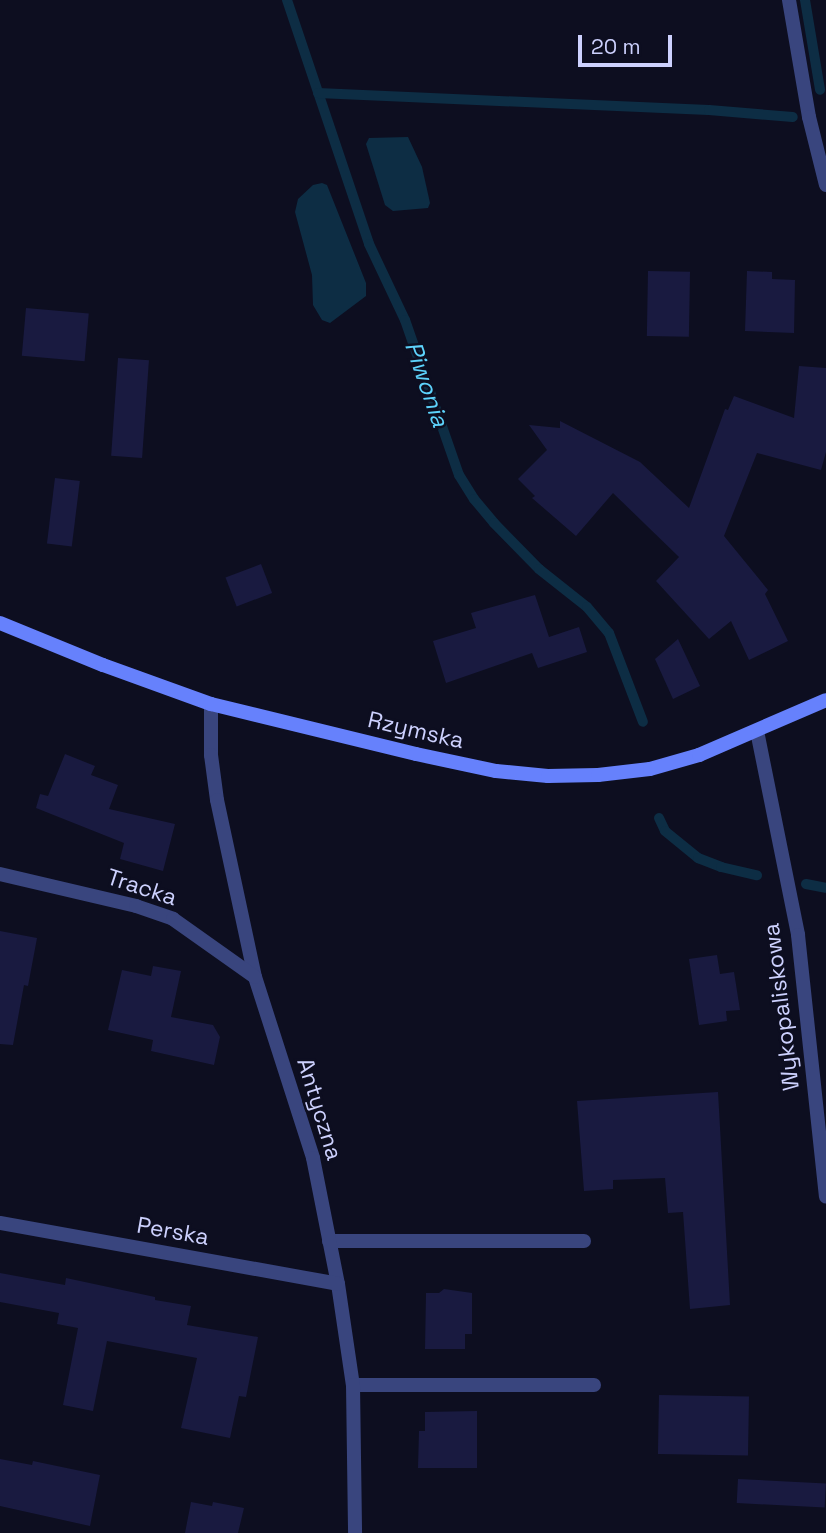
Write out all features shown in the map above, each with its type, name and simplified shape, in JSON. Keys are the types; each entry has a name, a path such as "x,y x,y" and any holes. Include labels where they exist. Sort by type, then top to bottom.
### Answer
{"main road":[{"name":"Rzymska","path":"0,623 103,665 211,704 416,754 496,771 548,776 598,775 650,769 699,755 826,700"}],"street":[{"path":"789,0 809,117 826,185"},
{"name":"Antyczna","path":"211,704 211,755 217,800 255,977 313,1158 338,1284 353,1385 355,1533"},
{"name":"Wykopaliskowa","path":"757,732 798,935 826,1197"},
{"name":"Tracka","path":"0,874 136,905 173,919 255,977"},
{"name":"Perska","path":"0,1223 338,1284"},
{"path":"329,1241 584,1241"},
{"path":"353,1385 594,1385"}],"water":[{"path":"408,137 422,167 430,203 428,208 393,211 385,205 366,144 369,138"},
{"path":"313,185 327,185 366,283 366,296 330,323 322,320 313,305 312,275 295,212 298,199"}],"building":[{"path":"648,271 690,272 689,337 647,336"},
{"path":"747,271 772,272 772,279 795,280 794,333 745,331"},
{"path":"26,308 89,313 85,361 22,356"},
{"path":"118,358 149,360 142,458 111,456"},
{"path":"799,366 826,368 826,452 821,470 757,453 724,536 768,590 765,594 788,641 749,660 731,621 709,639 656,581 679,557 613,493 576,536 532,498 535,496 518,479 547,450 529,425 560,428 560,421 640,462 689,508 725,409 728,410 734,396 794,418"},
{"path":"55,478 80,481 72,547 47,544"},
{"path":"261,564 272,593 237,607 226,578"},
{"path":"535,595 549,637 579,627 587,652 538,668 532,653 446,683 433,641 476,628 471,613"},
{"path":"678,639 700,686 673,699 655,659"},
{"path":"65,754 95,766 91,775 118,785 109,809 175,824 163,871 120,859 124,843 36,808 40,794 48,796"},
{"path":"0,931 37,938 28,986 24,985 13,1045 0,1044"},
{"path":"717,955 720,974 734,972 740,1010 726,1011 727,1021 699,1025 689,959"},
{"path":"153,966 181,971 171,1017 213,1025 220,1037 214,1065 151,1051 153,1040 108,1030 122,970 151,976"},
{"path":"718,1092 730,1305 690,1309 683,1212 668,1213 665,1178 613,1180 613,1189 584,1191 577,1101"},
{"path":"0,1273 65,1285 66,1278 155,1297 155,1300 191,1306 187,1325 258,1337 246,1397 239,1396 230,1438 181,1428 197,1358 107,1341 93,1411 63,1405 78,1328 57,1324 59,1313 0,1302"},
{"path":"444,1289 472,1293 472,1334 465,1334 465,1349 425,1349 426,1293 439,1293"},
{"path":"659,1395 749,1397 748,1456 658,1454"},
{"path":"477,1411 477,1468 418,1468 419,1431 425,1431 425,1412"},
{"path":"0,1459 32,1465 33,1461 100,1475 90,1526 0,1506"},
{"path":"738,1479 826,1484 825,1508 737,1503"},
{"path":"191,1502 212,1506 213,1502 244,1508 238,1533 185,1533"}],"waterway":[{"name":"Piwonia","path":"287,0 369,244 405,320 459,475 494,523 539,569 587,607 609,633 643,722"},
{"path":"805,0 820,90"},
{"path":"318,93 709,110 793,117"},
{"name":"Piwonia","path":"659,818 665,831 698,858 721,867 757,875"},
{"name":"Piwonia","path":"806,884 826,888"}]}
